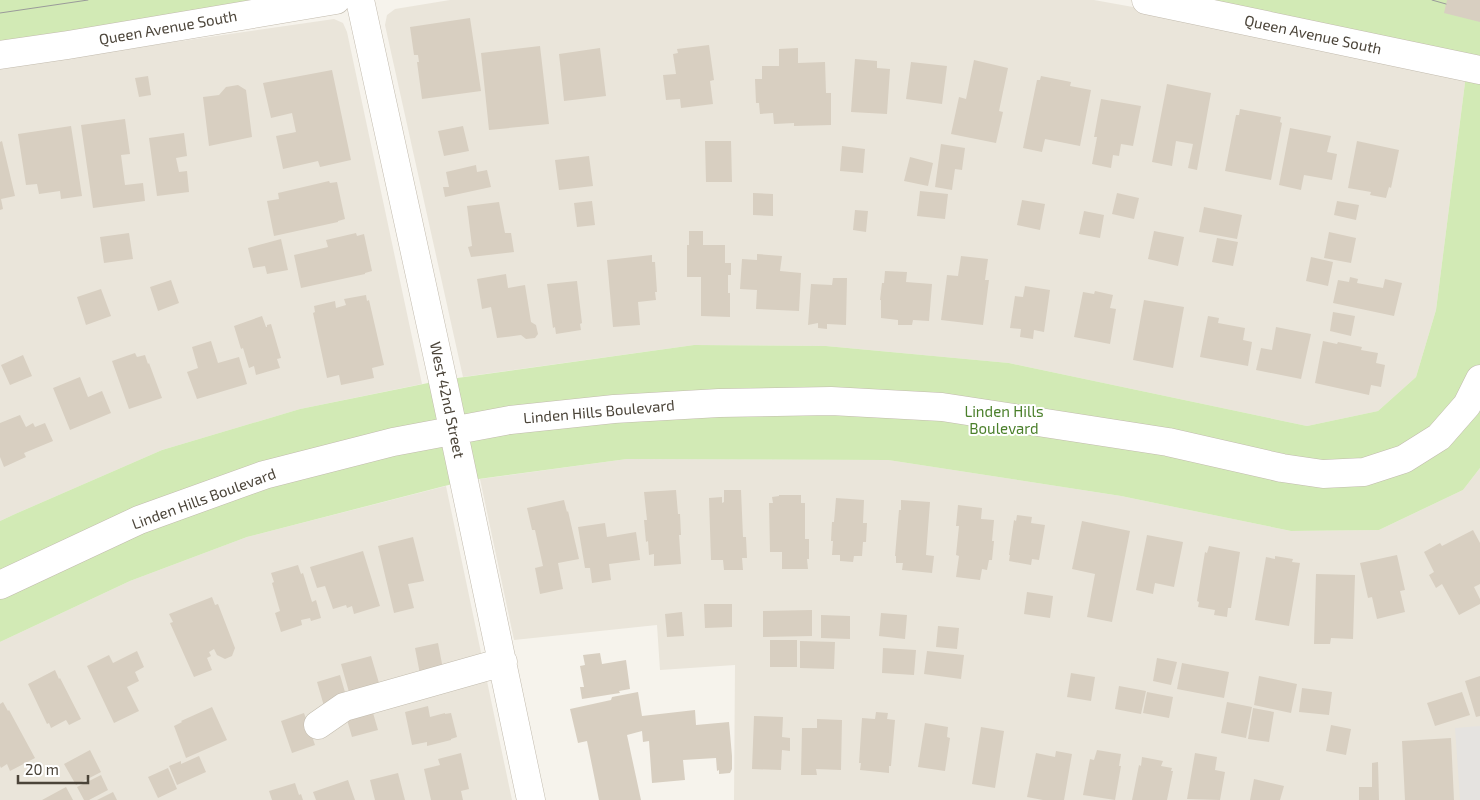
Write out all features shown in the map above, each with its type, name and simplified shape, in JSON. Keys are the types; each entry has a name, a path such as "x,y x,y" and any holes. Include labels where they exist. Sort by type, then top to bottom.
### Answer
{"street":[{"name":"Queen Avenue South","path":"0,55 336,0"},
{"name":"West 42nd Street","path":"360,0 531,800"},
{"name":"Queen Avenue South","path":"1146,0 1480,70"},
{"name":"Linden Hills Boulevard","path":"0,585 139,520 264,476 393,442 510,420 614,408 719,403 831,401 952,408 1168,442 1282,468 1323,474 1364,472 1404,459 1439,437 1467,405 1480,379"},
{"path":"318,725 344,706 503,662"}],"shaded area":[{"path":"450,0 1094,0 1467,67 1436,310 1416,377 1378,411 1307,426 1009,363 826,346 694,345 463,377 385,25 387,15 395,9"},
{"path":"334,19 343,23 347,32 422,384 300,409 162,450 0,521 0,67"},
{"path":"627,459 888,460 1121,496 1291,531 1379,530 1463,490 1480,468 1480,800 734,800 735,665 660,670 657,625 514,640 480,479"},
{"path":"446,486 512,800 0,800 0,642 130,581 247,537"},
{"path":"1480,726 1480,800 1460,800 1455,728"}],"green space":[{"path":"0,0 337,0 0,55"},
{"name":"Linden Hills Boulevard","path":"1146,0 1480,0 1480,468 1463,490 1379,530 1291,531 1121,496 888,460 627,459 464,481 247,537 130,581 0,642 0,521 162,450 300,409 443,380 694,345 826,346 1009,363 1307,426 1378,411 1416,377 1436,310 1467,67"}],"building":[{"path":"1447,0 1480,0 1480,22 1444,13"},
{"path":"470,18 481,91 422,99 417,62 419,62 418,55 414,55 410,27"},
{"path":"709,45 714,80 710,81 713,104 681,108 680,99 666,100 663,75 676,74 673,54 678,53 677,49"},
{"path":"540,46 549,124 489,130 481,53"},
{"path":"600,48 606,96 564,101 559,54"},
{"path":"798,48 798,63 825,62 826,93 831,93 831,125 794,126 794,123 774,124 773,113 760,114 759,103 756,103 755,79 762,79 762,66 779,66 779,49"},
{"path":"855,59 877,61 877,68 890,69 887,114 851,112"},
{"path":"974,60 1008,68 999,111 1003,112 996,143 951,134 959,97 966,99"},
{"path":"911,62 947,66 942,104 906,99"},
{"path":"332,70 351,160 320,167 318,161 283,169 276,136 296,132 292,113 271,118 263,83"},
{"path":"148,76 151,95 139,97 135,78"},
{"path":"1041,76 1071,82 1070,86 1091,90 1080,146 1045,139 1042,152 1023,148 1037,80 1040,80"},
{"path":"1167,84 1211,93 1197,170 1188,168 1193,144 1176,141 1172,166 1152,162"},
{"path":"238,85 246,90 252,137 209,146 203,97 219,95 226,87"},
{"path":"1101,99 1141,106 1133,146 1121,144 1119,156 1113,155 1111,168 1092,164 1097,137 1094,137"},
{"path":"1240,109 1281,117 1280,122 1282,123 1271,180 1225,171 1236,115 1239,115"},
{"path":"125,119 130,154 121,155 125,185 143,183 145,201 93,208 81,125"},
{"path":"71,126 82,196 61,199 60,191 39,194 37,184 26,185 18,134"},
{"path":"463,126 469,151 444,156 438,131"},
{"path":"1290,128 1331,136 1327,152 1337,154 1332,180 1304,175 1301,190 1279,185"},
{"path":"184,133 187,156 176,158 179,172 187,171 189,192 157,196 149,138"},
{"path":"2,141 15,196 1,199 3,209 0,210 0,142"},
{"path":"705,141 731,141 732,182 706,182"},
{"path":"1357,141 1399,150 1391,188 1389,187 1386,198 1370,195 1371,192 1348,188"},
{"path":"941,144 965,148 962,170 955,169 952,190 935,187"},
{"path":"842,146 865,149 863,173 840,171"},
{"path":"589,156 593,186 559,190 555,160"},
{"path":"910,157 933,163 928,186 904,181"},
{"path":"476,165 477,172 487,170 491,187 445,197 443,187 449,187 446,172"},
{"path":"329,181 330,183 337,182 345,219 274,236 267,201 279,199 278,193"},
{"path":"920,191 948,194 945,219 917,216"},
{"path":"753,193 773,194 773,216 753,215"},
{"path":"1117,193 1139,198 1134,219 1112,214"},
{"path":"1022,200 1045,204 1040,230 1017,225"},
{"path":"592,201 595,225 577,227 574,203"},
{"path":"1337,201 1359,205 1356,220 1334,215"},
{"path":"499,202 505,233 511,233 514,252 471,257 468,247 472,246 467,206"},
{"path":"1204,207 1242,215 1237,239 1199,232"},
{"path":"855,210 868,211 866,232 853,230"},
{"path":"1084,211 1104,215 1100,238 1079,234"},
{"path":"689,231 703,231 703,245 725,245 725,263 731,263 731,275 728,275 730,317 701,316 701,277 687,277"},
{"path":"1154,231 1184,237 1178,266 1148,259"},
{"path":"1329,232 1356,238 1351,263 1324,258"},
{"path":"129,233 133,259 104,263 100,237"},
{"path":"356,233 357,236 364,234 372,271 301,288 294,255 328,247 326,240"},
{"path":"1217,238 1238,242 1233,266 1212,262"},
{"path":"281,239 288,270 267,274 265,266 253,268 248,248"},
{"path":"757,254 782,256 780,271 801,273 799,311 756,309 757,290 740,289 742,259 757,260"},
{"path":"652,255 652,262 655,262 656,300 638,302 640,325 613,327 607,260"},
{"path":"961,256 988,259 985,280 989,280 983,325 941,320 947,275 958,276"},
{"path":"1311,257 1333,262 1328,286 1306,281"},
{"path":"885,271 907,272 906,282 932,284 929,321 913,320 912,325 898,325 898,320 881,318 880,300"},
{"path":"506,274 508,288 525,285 531,322 536,325 538,334 535,338 526,339 521,335 497,338 491,307 482,309 477,279"},
{"path":"1350,277 1358,279 1357,283 1383,288 1385,279 1402,283 1394,316 1333,303 1338,280 1349,282"},
{"path":"833,278 847,278 846,325 827,324 827,329 818,328 818,323 808,325 811,284 832,285"},
{"path":"171,280 179,303 158,311 150,287"},
{"path":"577,281 582,323 580,324 581,330 556,334 555,327 553,328 547,284"},
{"path":"1025,286 1050,290 1044,332 1034,330 1033,339 1020,337 1021,329 1010,328 1015,296 1023,297"},
{"path":"101,289 111,316 86,325 77,297"},
{"path":"1095,291 1113,295 1110,308 1116,309 1110,344 1074,337 1083,292 1094,294"},
{"path":"366,295 367,301 369,300 384,365 372,368 374,378 341,385 339,375 327,378 313,313 315,312 314,306 335,301 336,308 346,305 344,299"},
{"path":"1144,300 1184,307 1173,368 1133,360"},
{"path":"1333,312 1355,316 1351,336 1330,331"},
{"path":"262,316 266,327 271,324 281,358 277,359 280,368 256,375 254,366 249,368 234,326"},
{"path":"1208,316 1219,318 1218,323 1245,328 1243,340 1252,342 1248,366 1200,357"},
{"path":"1276,327 1311,334 1301,379 1256,370 1261,348 1272,350"},
{"path":"211,341 218,363 239,357 247,384 197,399 187,372 198,368 192,347"},
{"path":"1323,341 1362,347 1361,350 1378,353 1376,363 1385,365 1381,387 1371,385 1369,395 1315,383"},
{"path":"135,353 137,357 145,355 162,398 129,409 112,361"},
{"path":"23,355 32,376 10,385 1,365"},
{"path":"80,377 88,397 102,391 111,413 70,430 53,388"},
{"path":"20,415 26,427 33,423 35,427 45,423 53,441 24,453 26,457 4,467 0,457 0,423"},
{"path":"676,490 678,514 680,514 681,564 654,566 654,554 649,555 648,541 646,542 644,520 647,520 644,492"},
{"path":"724,490 741,490 743,537 746,537 747,558 742,558 743,570 724,570 723,560 711,560 709,498 722,497 722,503 724,502"},
{"path":"779,495 801,495 801,503 805,503 805,539 809,539 808,569 782,569 782,552 770,552 769,503 773,503 772,497"},
{"path":"836,498 864,500 863,523 867,523 866,542 863,542 862,556 854,556 853,562 840,561 840,555 832,555 832,522 834,522"},
{"path":"564,500 579,559 558,563 563,589 540,594 535,568 543,566 535,530 532,530 527,508"},
{"path":"901,500 930,502 926,555 934,556 932,573 902,570 903,563 896,563 895,556"},
{"path":"958,505 982,508 981,519 994,520 992,560 989,560 987,570 982,569 980,580 956,577 959,556 956,555 959,526 956,526"},
{"path":"1017,515 1032,517 1031,523 1045,525 1039,560 1032,559 1031,565 1009,561 1014,520 1016,521"},
{"path":"1082,521 1130,531 1112,622 1087,617 1095,574 1072,569"},
{"path":"605,523 607,537 636,532 640,560 609,564 611,580 592,583 590,568 585,568 578,527"},
{"path":"1473,530 1480,543 1480,584 1474,587 1480,599 1480,604 1459,615 1442,584 1436,588 1429,575 1434,572 1424,552 1440,543 1442,546"},
{"path":"1147,535 1183,542 1174,587 1155,583 1153,594 1136,590"},
{"path":"413,537 424,581 408,584 414,608 394,613 378,546"},
{"path":"1209,546 1240,552 1231,608 1228,608 1227,617 1214,615 1215,610 1198,607 1199,602 1197,601 1205,552 1207,553"},
{"path":"363,551 380,606 354,614 352,606 347,608 346,605 333,609 325,586 317,588 310,567"},
{"path":"1397,555 1405,590 1400,591 1405,612 1377,619 1372,597 1368,598 1360,563"},
{"path":"1275,556 1293,559 1292,562 1300,563 1289,626 1255,620 1266,557 1275,559"},
{"path":"298,565 301,574 303,573 312,602 316,600 321,618 311,621 310,618 301,620 302,625 281,632 275,613 280,611 271,573"},
{"path":"1316,574 1355,575 1353,639 1331,638 1330,644 1314,644"},
{"path":"1027,592 1053,596 1050,618 1024,614"},
{"path":"212,597 215,605 218,604 235,648 232,656 225,659 217,655 214,649 209,652 211,656 207,658 212,670 194,677 170,623 173,622 169,614"},
{"path":"704,604 732,604 732,627 705,628"},
{"path":"812,610 812,636 763,637 763,611"},
{"path":"682,612 684,636 667,637 665,614"},
{"path":"881,613 907,615 905,639 879,636"},
{"path":"821,615 850,616 850,639 821,638"},
{"path":"938,626 959,628 957,649 936,647"},
{"path":"770,640 797,640 797,667 770,667"},
{"path":"800,641 835,642 834,669 800,668"},
{"path":"438,643 443,669 420,674 415,648"},
{"path":"883,648 916,650 914,675 882,673"},
{"path":"137,651 144,667 135,672 139,681 127,687 139,711 114,723 87,666 109,655 113,663"},
{"path":"927,651 964,655 961,679 924,674"},
{"path":"600,653 602,664 626,660 630,689 619,691 620,693 582,699 580,687 584,687 580,666 585,665 583,655"},
{"path":"371,656 379,683 349,692 341,664"},
{"path":"1157,658 1177,662 1171,685 1153,681"},
{"path":"1182,663 1229,672 1224,698 1177,689"},
{"path":"55,670 81,719 69,725 66,720 51,728 49,723 47,724 28,684"},
{"path":"1071,673 1095,677 1091,701 1067,697"},
{"path":"340,675 347,699 324,706 317,682"},
{"path":"1259,676 1297,684 1291,713 1254,705"},
{"path":"1480,676 1480,716 1476,717 1465,681"},
{"path":"1119,686 1146,691 1141,714 1115,709"},
{"path":"1302,688 1332,692 1329,715 1299,712"},
{"path":"638,692 642,716 695,710 696,725 729,722 732,756 732,769 730,773 719,774 716,758 683,760 685,780 652,783 649,741 643,742 642,731 627,735 641,800 599,800 587,741 578,743 570,709"},
{"path":"1147,692 1173,697 1169,718 1143,713"},
{"path":"1462,692 1470,715 1435,726 1427,703"},
{"path":"3,702 35,758 10,771 7,764 1,768 0,766 0,704"},
{"path":"1227,702 1252,707 1246,738 1221,733"},
{"path":"371,706 378,730 352,737 345,713"},
{"path":"428,706 430,717 451,713 457,737 427,746 427,742 412,745 405,712"},
{"path":"212,707 227,740 186,758 174,726"},
{"path":"1253,708 1274,712 1269,742 1248,739"},
{"path":"876,712 888,713 887,719 895,720 889,773 860,770 862,718 875,719"},
{"path":"304,713 315,745 292,753 281,721"},
{"path":"754,716 783,717 782,737 790,738 790,751 782,750 781,770 752,769"},
{"path":"817,719 842,720 841,770 816,769 817,775 801,775 802,728 817,728"},
{"path":"925,723 948,727 947,737 950,738 945,771 918,767"},
{"path":"1331,725 1351,729 1346,755 1326,751"},
{"path":"981,727 1004,731 995,788 972,784"},
{"path":"1451,738 1454,800 1405,800 1402,741"},
{"path":"90,750 101,772 76,785 64,764"},
{"path":"1097,750 1121,754 1119,766 1121,766 1115,800 1083,795 1090,759 1094,760"},
{"path":"1056,751 1072,754 1064,800 1043,800 1027,797 1036,753 1055,757"},
{"path":"461,753 469,789 461,791 463,800 431,800 424,769 440,765 438,759"},
{"path":"1195,753 1217,757 1215,770 1225,772 1220,800 1187,799"},
{"path":"199,756 206,772 177,785 169,766 181,761 181,764"},
{"path":"1142,757 1163,761 1161,766 1172,768 1167,800 1132,800"},
{"path":"1378,762 1379,800 1359,800 1359,787 1372,787 1372,763"},
{"path":"168,768 177,789 158,798 148,777"},
{"path":"398,773 405,800 375,800 370,780"},
{"path":"101,775 108,790 89,800 84,800 77,787"},
{"path":"1254,779 1284,786 1280,800 1250,800"},
{"path":"348,780 355,800 316,800 313,792"},
{"path":"295,783 303,800 272,800 269,791"},
{"path":"66,787 73,800 42,800"},
{"path":"113,792 117,800 97,800"}],"tram line":[{"path":"0,13 88,0"},
{"path":"1432,0 1446,4"}]}
